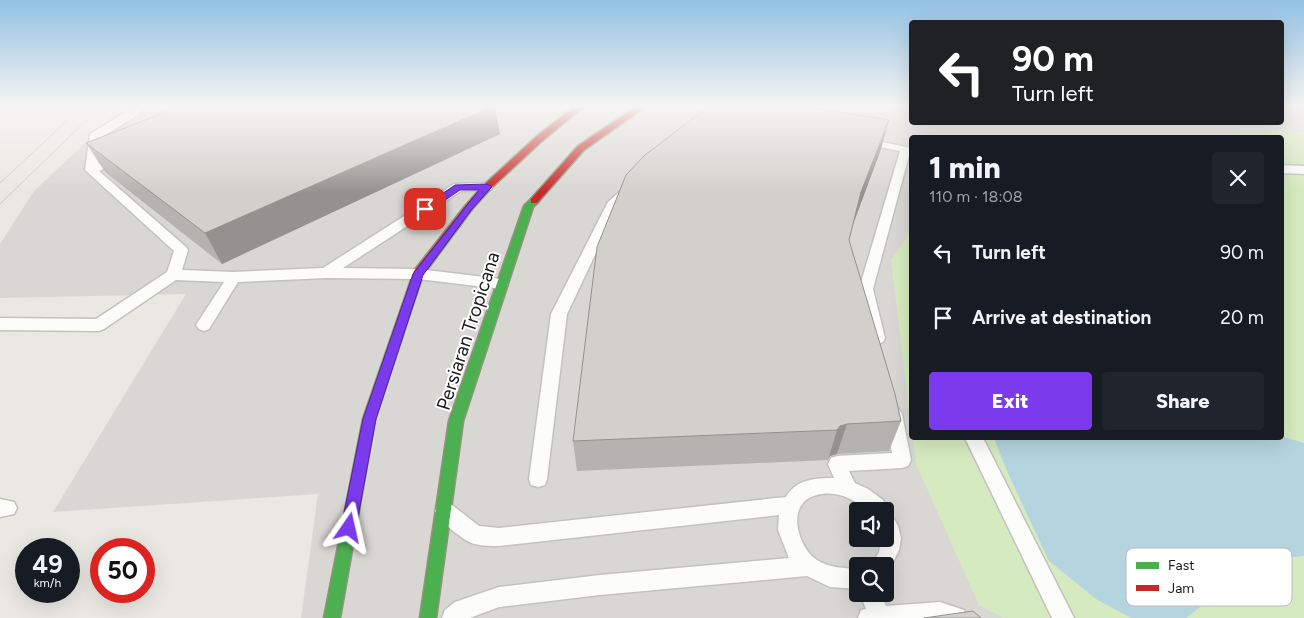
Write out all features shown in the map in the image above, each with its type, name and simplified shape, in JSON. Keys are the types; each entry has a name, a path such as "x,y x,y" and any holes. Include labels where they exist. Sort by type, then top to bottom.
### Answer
{"main road":[{"path":"332,618 369,419 418,274 469,207 487,187 543,136"},
{"name":"Persiaran Tropicana","path":"428,618 456,421 501,284 529,206 581,148 599,136"}],"lane":[{"path":"91,170 94,136"},
{"path":"848,138 906,149 866,289 880,356"},
{"path":"91,170 126,155"},
{"path":"1284,169 1304,170"},
{"path":"91,170 180,250 173,276"},
{"path":"538,479 559,314 614,202 645,177"},
{"path":"326,274 458,187 487,187"},
{"path":"0,324 99,325 173,276 418,274 501,284"},
{"path":"204,325 234,277"},
{"path":"848,488 837,464 902,460 890,403"},
{"path":"975,440 1063,618"},
{"path":"849,580 826,576 808,566 795,553 787,537 786,520 790,505 800,494 814,487 831,485 848,488 870,502"},
{"path":"444,510 475,535 499,537 790,505"},
{"path":"453,618 462,610 499,597 600,585 808,566"},
{"path":"872,602 875,617 940,613 956,618"}],"shaded area":[{"path":"92,136 909,136 909,440 1284,440 1284,136 1304,136 1304,618 301,618 318,494 53,512 186,294 0,298 0,244 34,191"}],"green space":[{"path":"1284,136 1304,136 1304,618 1003,618 979,605 916,464 913,440 1284,440"},
{"path":"909,235 909,409 891,260"}],"water":[{"path":"1284,437 1304,443 1304,556 1292,557 1292,548 1126,548 1126,606 1201,606 1186,618 1131,618 1096,599 1049,561 1006,469 995,440 1284,440"}],"building":[{"path":"104,136 426,136 205,233 86,143"},
{"path":"670,136 883,136 861,192 849,240 895,394 901,421 847,424 840,426 837,430 573,441 597,247 626,175 645,155"},
{"path":"973,611 981,618 924,618"}],"tram line":[{"path":"0,183 51,136"},
{"path":"0,204 70,136"}],"traffic: fast":[{"path":"428,618 456,421 529,206 534,201"},
{"path":"332,618 369,419 412,292"}],"traffic: jam":[{"path":"412,292 418,274 469,207 487,187 543,136"},
{"path":"534,201 581,148 599,136"}],"route":[{"path":"349,528 369,419 418,274 469,207 487,187 458,187 425,209"}]}
